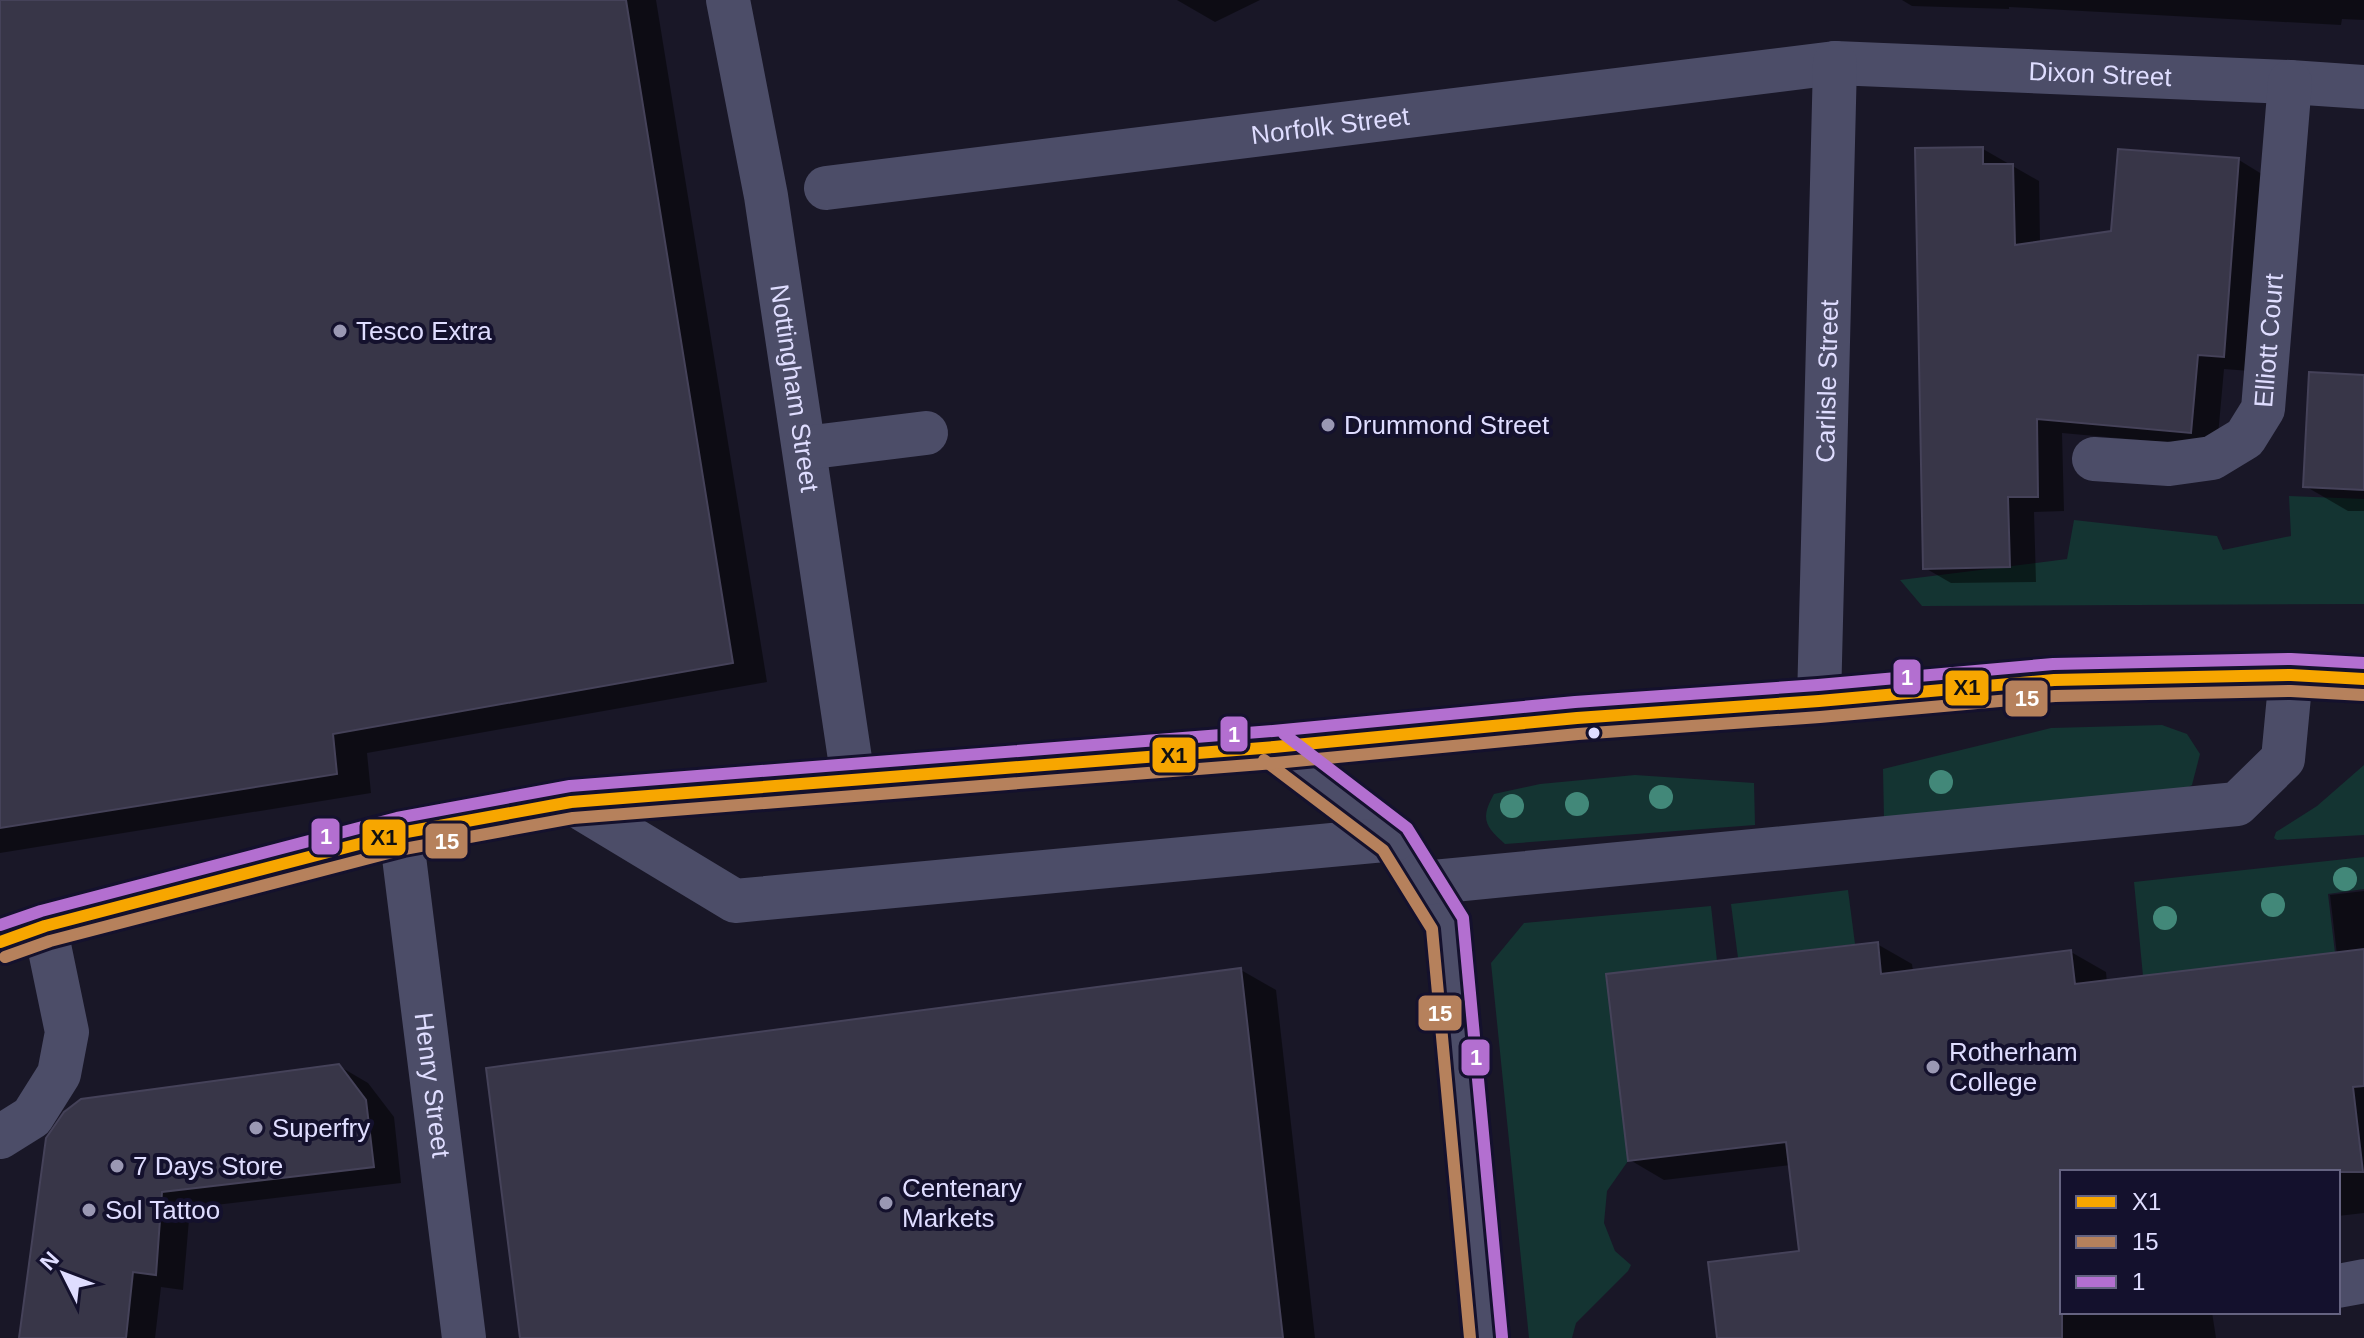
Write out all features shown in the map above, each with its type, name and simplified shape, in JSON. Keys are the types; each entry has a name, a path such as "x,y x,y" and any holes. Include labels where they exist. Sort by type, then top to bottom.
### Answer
{"main road":[{"path":"12,937 401,833 571,802 1274,747 1577,718 2054,680 2291,675 2364,679"}],"street":[{"name":"Nottingham Street","path":"728,0 766,196 853,779"},
{"name":"Dixon Street","path":"1835,63 2364,87"},
{"name":"Norfolk Street","path":"826,188 1835,63"},
{"name":"Carlisle Street","path":"1819,701 1835,63"},
{"name":"Elliott Court","path":"2094,459 2169,464 2212,458 2245,438 2263,409 2290,82"},
{"path":"805,448 926,433"},
{"path":"1423,883 2237,804 2283,759 2291,675"},
{"path":"1274,747 1395,839 1448,924 1486,1338"},
{"path":"571,802 735,901 1395,839"},
{"name":"Henry Street","path":"401,833 464,1338"},
{"path":"0,1137 32,1117 59,1074 67,1032 12,937"},
{"path":"2340,1286 2364,1281"}],"green space":[{"path":"2289,496 2364,499 2364,604 1922,606 1900,580 2067,559 2074,520 2217,536 2223,550 2291,536"},
{"path":"2162,725 2187,734 2200,754 2192,785 2171,796 1884,819 1883,769 2051,728"},
{"path":"2364,765 2364,835 2274,838 2276,832 2317,806"},
{"path":"1635,775 1754,783 1755,825 1505,844 1487,822 1487,810 1494,794 1540,784"},
{"path":"2364,857 2364,889 2328,894 2335,953 2143,976 2134,882"},
{"path":"1848,890 1855,944 1738,958 1731,904"},
{"path":"1711,906 1717,961 1606,974 1628,1161 1607,1191 1604,1223 1615,1251 1631,1265 1576,1323 1572,1338 1529,1338 1491,963 1524,923"}],"building":[{"name":"Tesco Extra","path":"0,0 626,0 733,663 333,734 337,774 0,828"},
{"path":"1983,147 1983,164 2013,164 2015,245 2111,231 2118,149 2239,158 2224,357 2198,355 2191,433 2037,419 2038,497 2008,497 2010,567 1923,569 1915,148"},
{"path":"2309,372 2364,375 2364,490 2303,487"},
{"name":"Rotherham College","path":"1878,942 1881,974 2071,950 2075,984 2364,949 2364,1086 2353,1087 2363,1172 2060,1170 2062,1338 1717,1338 1708,1262 1799,1251 1786,1142 1628,1161 1606,974"},
{"name":"Centenary Markets","path":"1241,968 1283,1338 520,1338 486,1068"},
{"path":"339,1064 366,1100 374,1167 162,1192 156,1275 133,1272 126,1338 19,1338 46,1138 64,1112 81,1099"}],"transit line":[{"name":"1","path":"0,925 41,911 397,818 570,786 1273,731 1575,702 2053,664 2291,659 2364,663"},
{"name":"X1","path":"0,942 45,926 401,833 571,802 1274,747 1577,718 2054,680 2291,675 2364,679"},
{"name":"15","path":"5,957 50,941 404,849 573,818 1275,763 1578,734 2055,696 2291,691 2363,695"},
{"name":"1","path":"1284,734 1407,828 1463,918 1502,1337"},
{"name":"15","path":"1264,760 1383,850 1432,929 1470,1338"}],"place":[{"name":"Tesco Extra","path":"340,331"},
{"name":"Drummond Street","path":"1328,425"},
{"name":"Rotherham College","path":"1933,1067"},
{"name":"Superfry","path":"256,1128"},
{"name":"7 Days Store","path":"117,1166"},
{"name":"Centenary Markets","path":"886,1203"},
{"name":"Sol Tattoo","path":"89,1210"}]}
